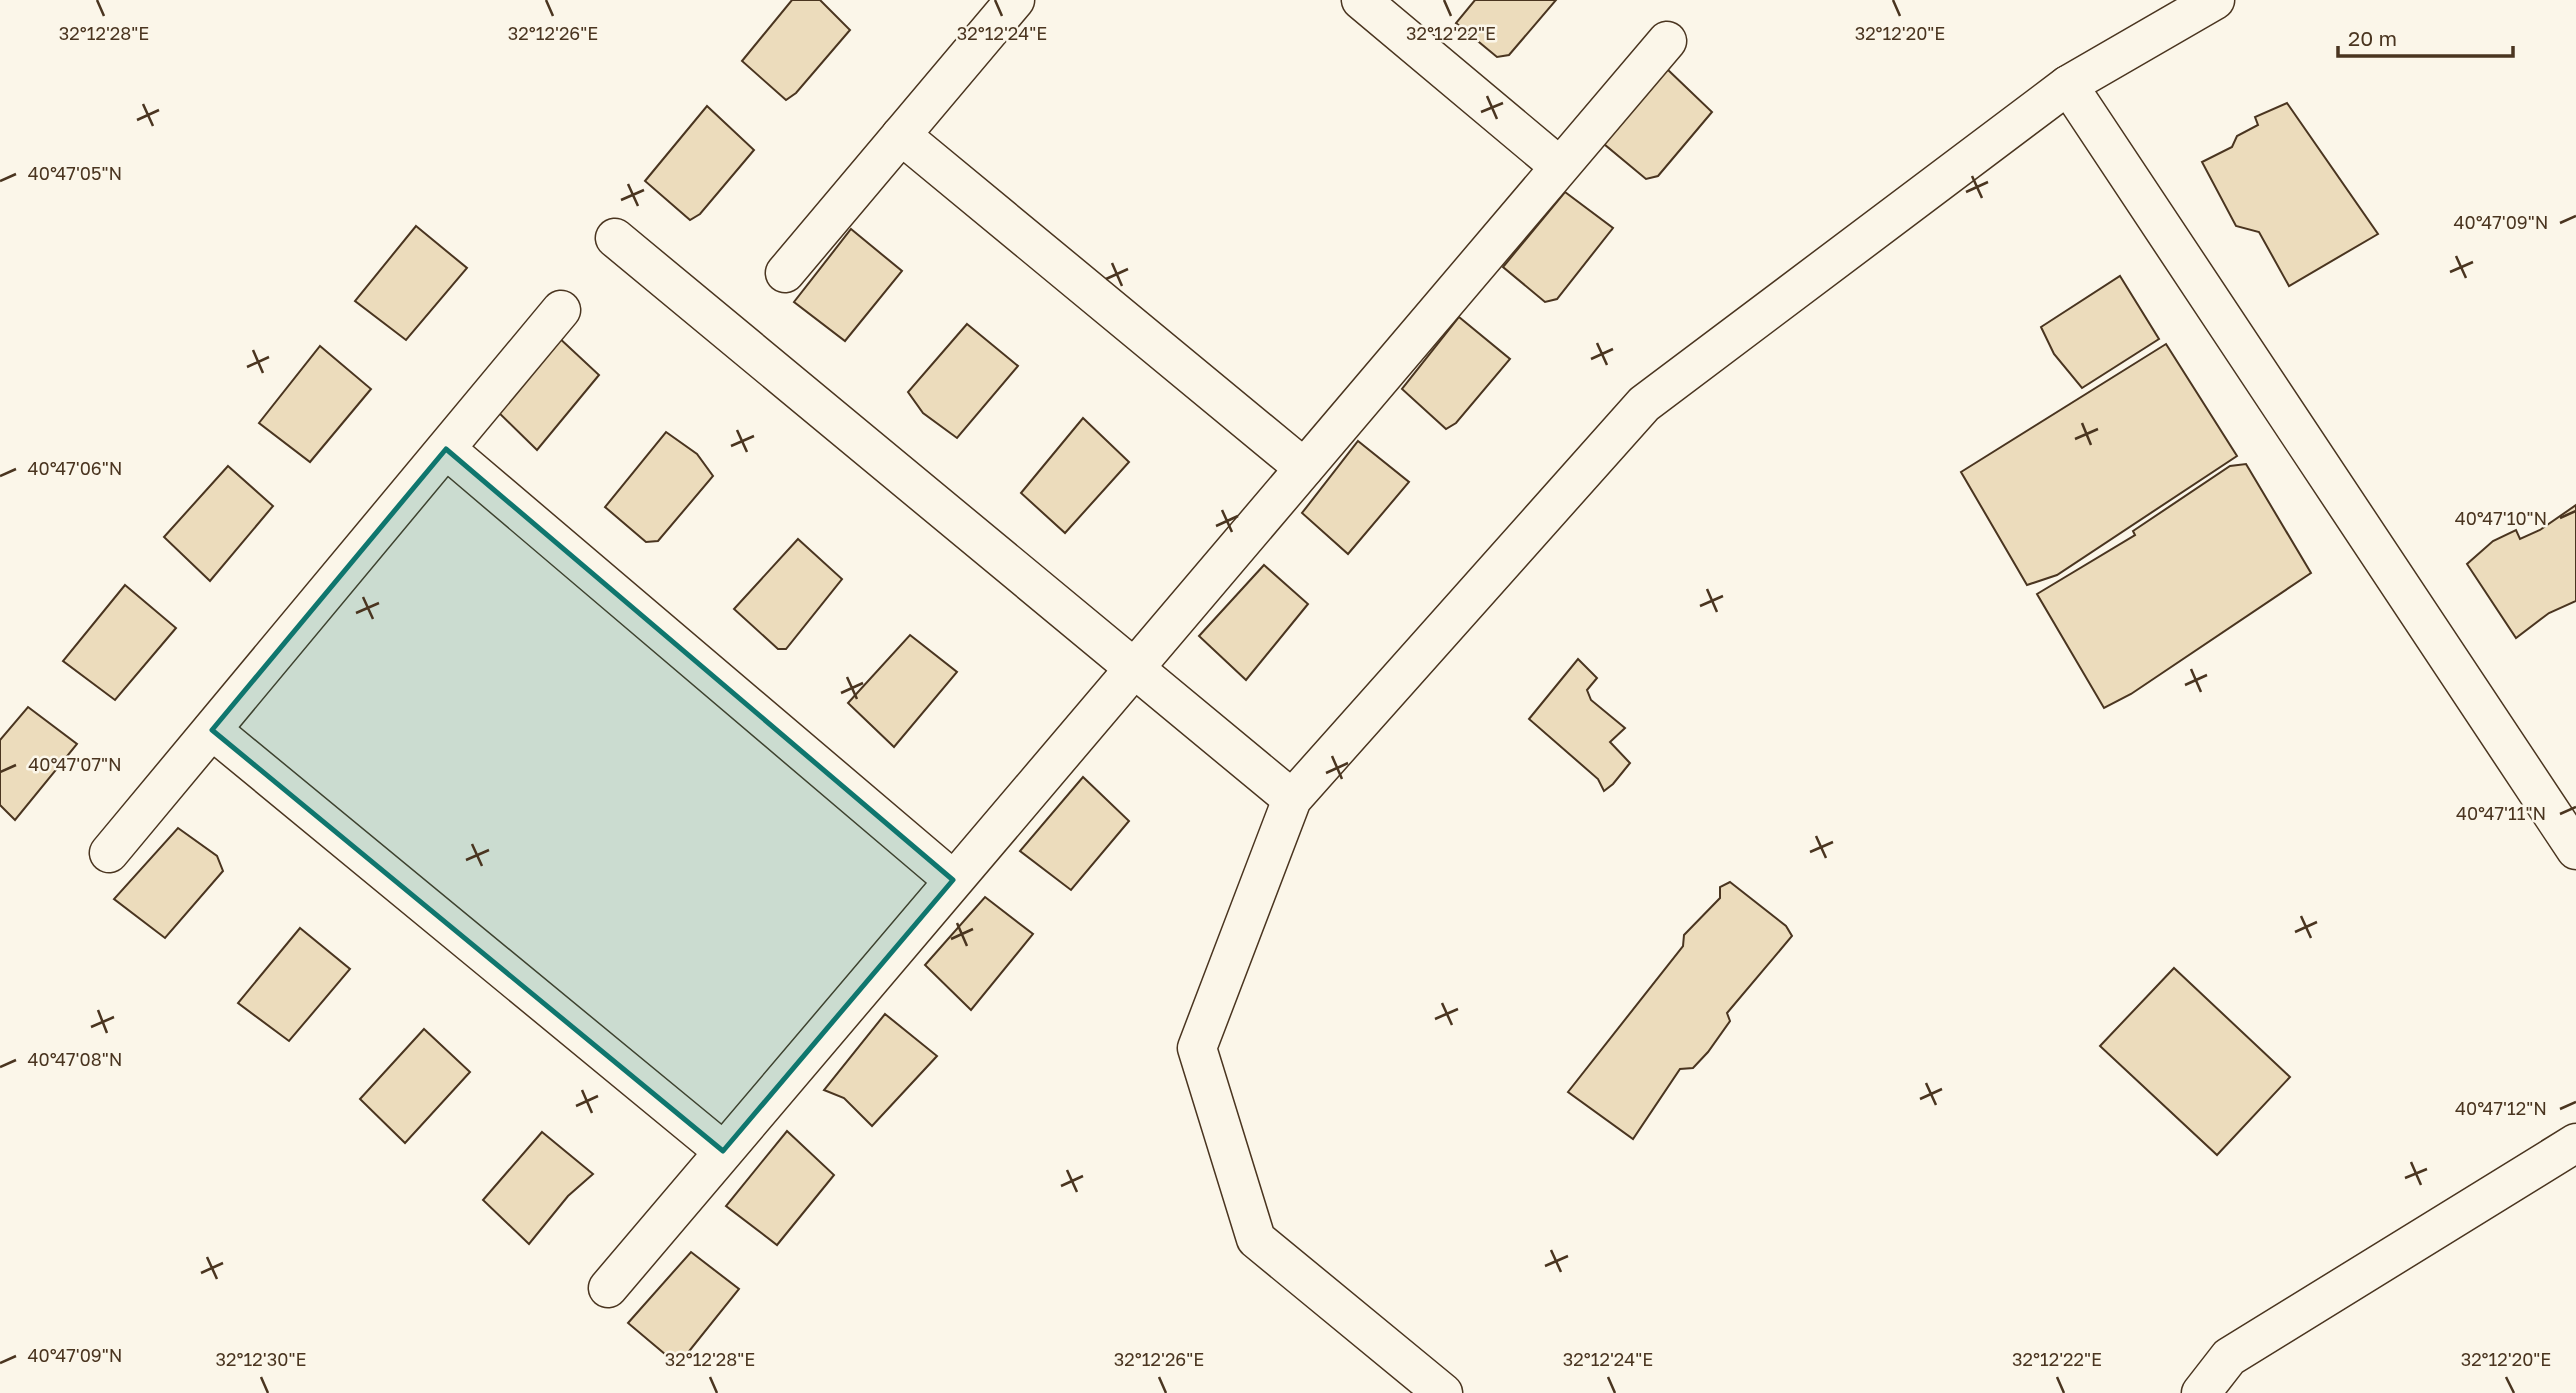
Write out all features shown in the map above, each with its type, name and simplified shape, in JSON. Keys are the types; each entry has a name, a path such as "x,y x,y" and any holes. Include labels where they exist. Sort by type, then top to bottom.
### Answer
{"street":[{"path":"785,273 1015,0"},
{"path":"1361,0 1559,166"},
{"path":"1443,1393 1256,1239 1197,1048 1292,799 1644,404 2068,85 2215,0"},
{"path":"608,1288 1667,41"},
{"path":"2068,85 2576,850"},
{"path":"901,135 1304,468"},
{"path":"615,238 1292,799"},
{"path":"109,853 561,310"},
{"path":"446,449 953,880"},
{"path":"212,730 723,1151"},
{"path":"2202,1393 2229,1357 2576,1143"}],"highlighted area":[{"path":"446,449 953,880 723,1151 212,730"}],"building":[{"path":"792,0 820,0 850,30 796,93 786,100 742,61"},
{"path":"1475,0 1556,0 1509,55 1497,57 1456,23"},
{"path":"1666,68 1712,112 1658,176 1646,179 1604,144"},
{"path":"2287,103 2378,234 2289,286 2259,232 2236,226 2202,162 2232,147 2237,136 2258,125 2255,117"},
{"path":"707,106 754,150 700,214 690,220 645,181"},
{"path":"1565,192 1613,228 1557,299 1545,302 1503,267"},
{"path":"416,226 467,268 406,340 355,301"},
{"path":"851,229 902,271 845,341 794,302"},
{"path":"2120,276 2159,339 2082,388 2054,354 2041,327"},
{"path":"1459,317 1510,359 1456,423 1446,429 1402,389"},
{"path":"967,324 1018,366 957,438 923,413 908,392"},
{"path":"556,335 599,375 537,450 491,405"},
{"path":"2166,344 2237,456 2057,575 2027,585 1961,472"},
{"path":"320,346 371,389 310,462 259,423"},
{"path":"1083,418 1129,462 1065,533 1021,493"},
{"path":"666,432 697,454 713,476 658,541 646,542 605,507"},
{"path":"1358,441 1409,482 1348,554 1302,513"},
{"path":"2246,464 2311,573 2131,694 2104,708 2037,594 2135,535 2133,531 2230,466"},
{"path":"228,466 273,506 210,581 164,537"},
{"path":"2576,505 2576,601 2549,613 2516,638 2467,564 2493,541 2516,530 2520,539 2540,530"},
{"path":"798,539 842,579 786,649 778,649 734,609"},
{"path":"1264,565 1308,604 1246,680 1199,636"},
{"path":"125,585 176,628 115,700 63,661"},
{"path":"910,635 957,672 894,747 848,703"},
{"path":"1578,659 1597,678 1587,690 1591,700 1625,728 1610,742 1630,763 1604,791 1598,779 1529,719"},
{"path":"28,707 77,744 15,820 0,805 0,740"},
{"path":"1083,777 1129,821 1071,890 1020,851"},
{"path":"178,828 217,856 223,871 165,938 114,899"},
{"path":"1730,882 1786,926 1792,936 1727,1013 1730,1021 1708,1052 1693,1068 1680,1069 1633,1139 1568,1092 1683,946 1684,935 1720,898 1720,887"},
{"path":"985,897 1033,934 971,1010 925,965"},
{"path":"300,928 350,969 289,1041 238,1003"},
{"path":"2174,968 2290,1077 2217,1155 2100,1046"},
{"path":"885,1014 937,1056 872,1126 844,1098 824,1090"},
{"path":"424,1029 470,1072 405,1143 360,1099"},
{"path":"787,1131 834,1175 777,1245 726,1206"},
{"path":"542,1132 593,1174 568,1196 529,1244 483,1200"},
{"path":"691,1252 739,1289 678,1365 628,1323"}]}
